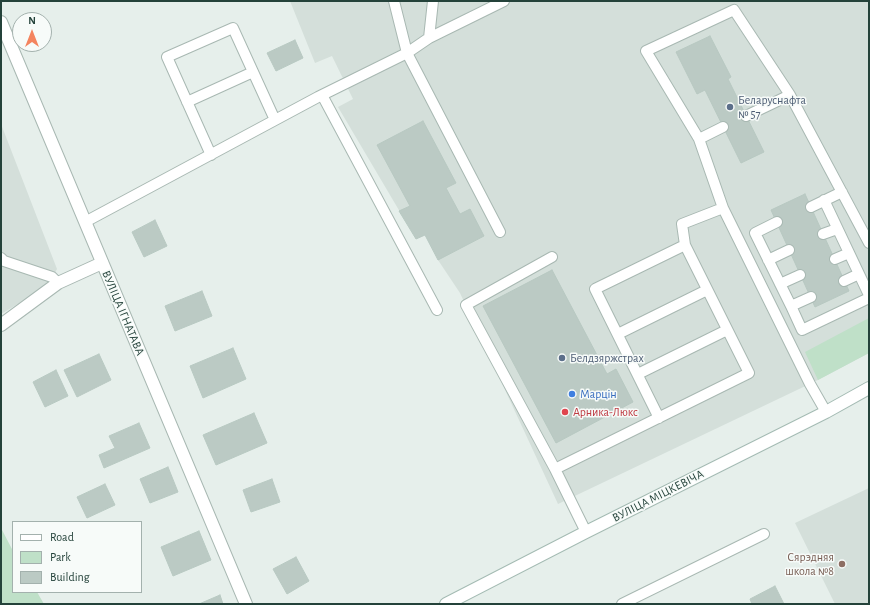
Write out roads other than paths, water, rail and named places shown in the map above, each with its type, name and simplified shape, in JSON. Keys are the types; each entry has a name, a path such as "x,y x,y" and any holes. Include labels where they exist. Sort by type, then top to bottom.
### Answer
{"street":[{"name":"ВУЛІЦА ІГНАТАВА","path":"1,22 246,604"},
{"path":"1,325 58,283 102,263"},
{"name":"ВУЛІЦА МІЦКЕВІЧА","path":"446,604 826,412 869,388"}],"lane":[{"path":"394,1 407,53 500,232"},
{"path":"430,38 433,1"},
{"path":"85,222 322,95 407,53 430,38 504,1"},
{"path":"826,412 810,384 723,208 698,139 646,51 734,10 790,95 869,243"},
{"path":"211,155 167,57 233,28 275,120"},
{"path":"187,102 253,72"},
{"path":"322,95 437,310"},
{"path":"746,116 790,95"},
{"path":"698,139 723,127"},
{"path":"811,207 842,192"},
{"path":"824,200 869,295"},
{"path":"555,469 749,373 685,245 682,224 723,208"},
{"path":"777,222 756,233 802,330 869,298"},
{"path":"823,234 837,229"},
{"path":"659,418 595,289 685,245"},
{"path":"768,260 789,250"},
{"path":"835,259 849,253"},
{"path":"2,257 52,277 58,283"},
{"path":"552,257 466,305 555,469 586,532"},
{"path":"844,281 859,274"},
{"path":"780,284 800,275"},
{"path":"618,334 707,290"},
{"path":"791,306 811,297"},
{"path":"638,374 727,330"},
{"path":"622,604 764,534"}],"place":[{"name":"Беларуснафта № 57","path":"730,107"},
{"name":"Белдзяржстрах","path":"562,358"},
{"name":"Марцін","path":"572,394"},
{"name":"Арника-Люкс","path":"565,412"},
{"name":"Сярэдняя школа №8","path":"842,564"}]}
